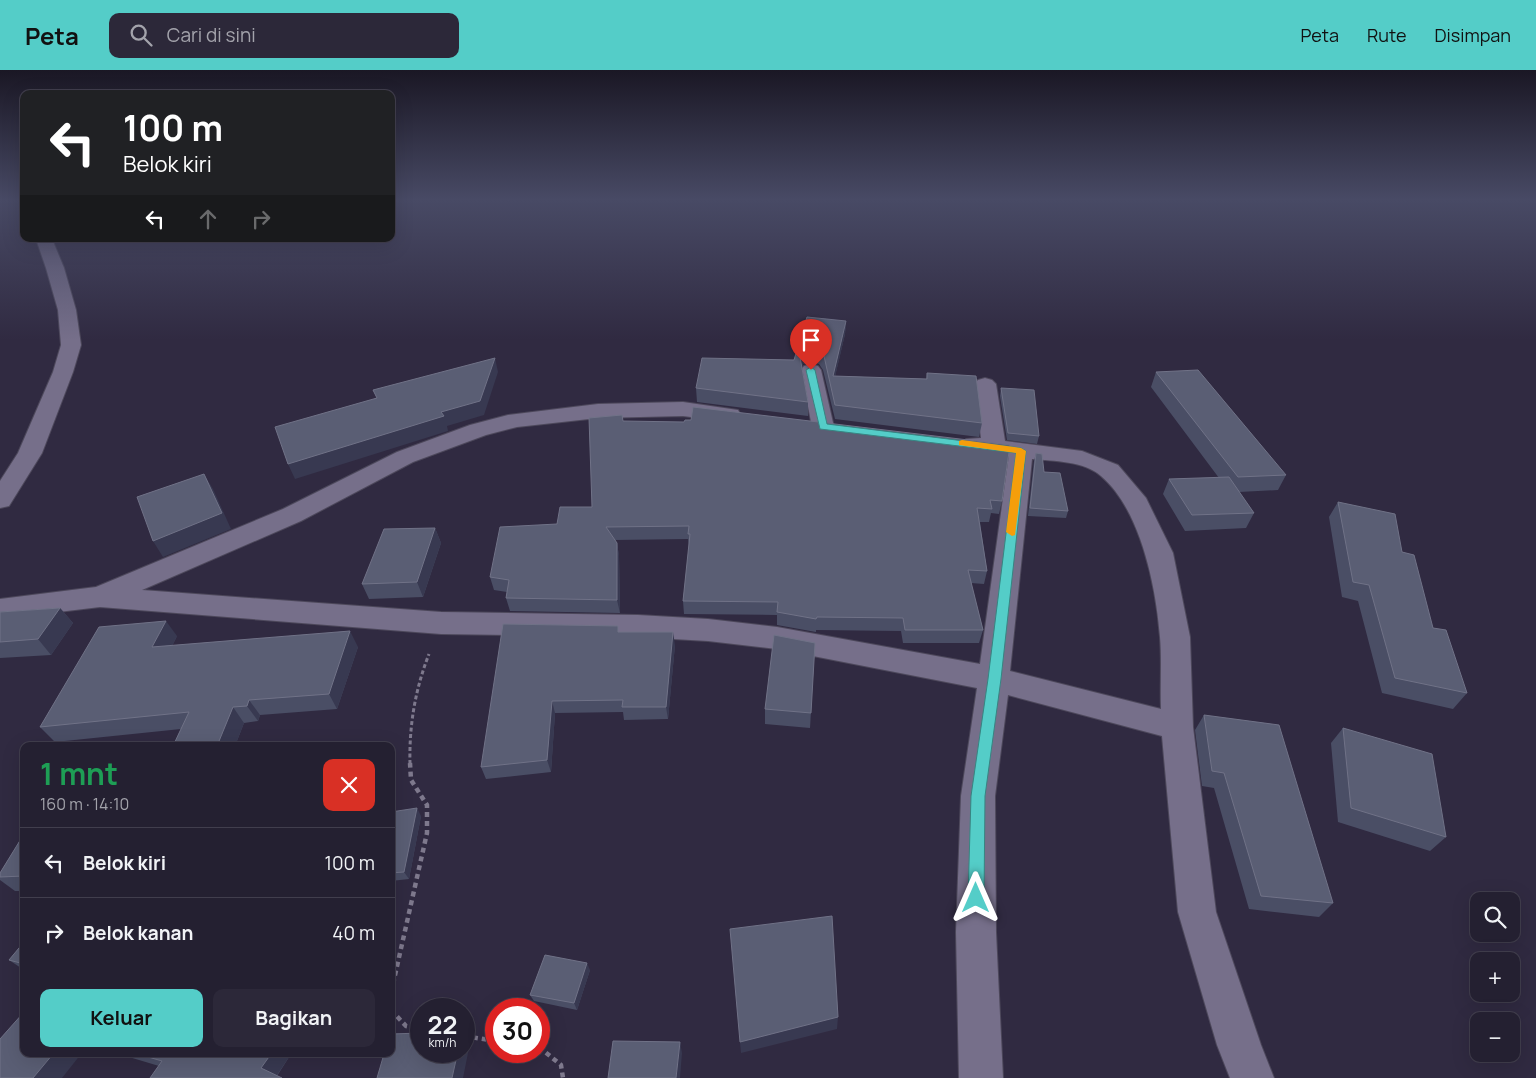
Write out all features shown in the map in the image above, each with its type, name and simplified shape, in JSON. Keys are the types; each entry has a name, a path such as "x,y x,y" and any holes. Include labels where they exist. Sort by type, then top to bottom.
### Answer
{"street":[{"path":"0,500 30,453 63,372 71,345 67,310 47,246"},
{"path":"801,423 833,428 811,370"},
{"path":"981,1078 976,932 978,796 994,679 1008,449 985,384"},
{"path":"100,597 292,515 405,457 478,430 516,420 561,414 653,408 683,408 755,418"},
{"path":"957,442 1082,458 1109,470 1134,498 1160,553 1175,637 1177,727 1197,912 1239,1045 1252,1078"},
{"path":"0,609 100,597 441,623 638,626 708,630 776,638 994,679 1177,727"}],"path":[{"path":"395,972 406,916 427,833 427,805 411,780 411,719 421,674 441,623"},
{"path":"395,1014 406,1026 410,1027"},
{"path":"550,1056 561,1065 563,1078"}],"building":[{"path":"807,317 846,321 833,376 927,379 927,373 976,376 982,423 835,405 824,356 819,350 812,348 804,350 800,357 808,402 696,388 702,358 794,360"},
{"path":"495,358 480,401 441,412 444,416 288,464 275,427 377,398 373,390"},
{"path":"1198,370 1286,475 1238,477 1156,372"},
{"path":"1001,388 1034,390 1039,436 1008,433"},
{"path":"693,407 1010,445 1002,501 990,500 992,509 977,508 987,571 968,570 983,630 905,630 903,618 817,617 816,619 777,612 778,602 683,601 690,534 688,534 689,526 606,527 617,543 617,600 506,598 509,580 490,577 500,527 557,524 560,507 592,507 589,418 622,415 623,421 684,422 685,420 691,420"},
{"path":"1036,453 1042,454 1044,472 1060,473 1068,511 1030,508"},
{"path":"204,474 222,513 153,541 137,497"},
{"path":"1229,477 1254,513 1192,515 1169,479"},
{"path":"1338,502 1395,514 1402,552 1414,555 1433,628 1446,630 1467,693 1395,678 1369,585 1353,582"},
{"path":"435,528 417,582 362,584 384,529"},
{"path":"60,608 38,639 0,642 0,612"},
{"path":"166,621 152,647 350,631 329,694 249,700 247,706 233,707 219,742 175,742 189,712 40,727 99,627"},
{"path":"503,624 618,626 618,632 673,632 666,707 622,707 623,700 552,701 547,760 481,767"},
{"path":"774,635 815,643 811,713 765,709"},
{"path":"1204,715 1279,725 1333,903 1261,896 1224,773 1212,771"},
{"path":"1343,728 1432,754 1446,837 1351,808"},
{"path":"417,808 404,872 395,873 395,811"},
{"path":"20,840 20,876 0,877 0,873"},
{"path":"832,916 838,1017 740,1042 730,929"},
{"path":"20,947 20,963 9,960"},
{"path":"545,955 587,963 574,1003 530,995"},
{"path":"20,1016 20,1057 50,1057 33,1078 0,1078 0,1039"},
{"path":"410,1033 410,1063 455,1063 452,1078 377,1078 383,1057 395,1057 395,1034"},
{"path":"613,1041 680,1042 676,1078 608,1078"},
{"path":"148,1057 269,1057 261,1068 282,1078 150,1078 162,1061"}],"slow traffic":[{"path":"962,443 1021,451 1012,532"}],"route":[{"path":"811,370 823,427 1021,451 978,796 976,898"}]}
